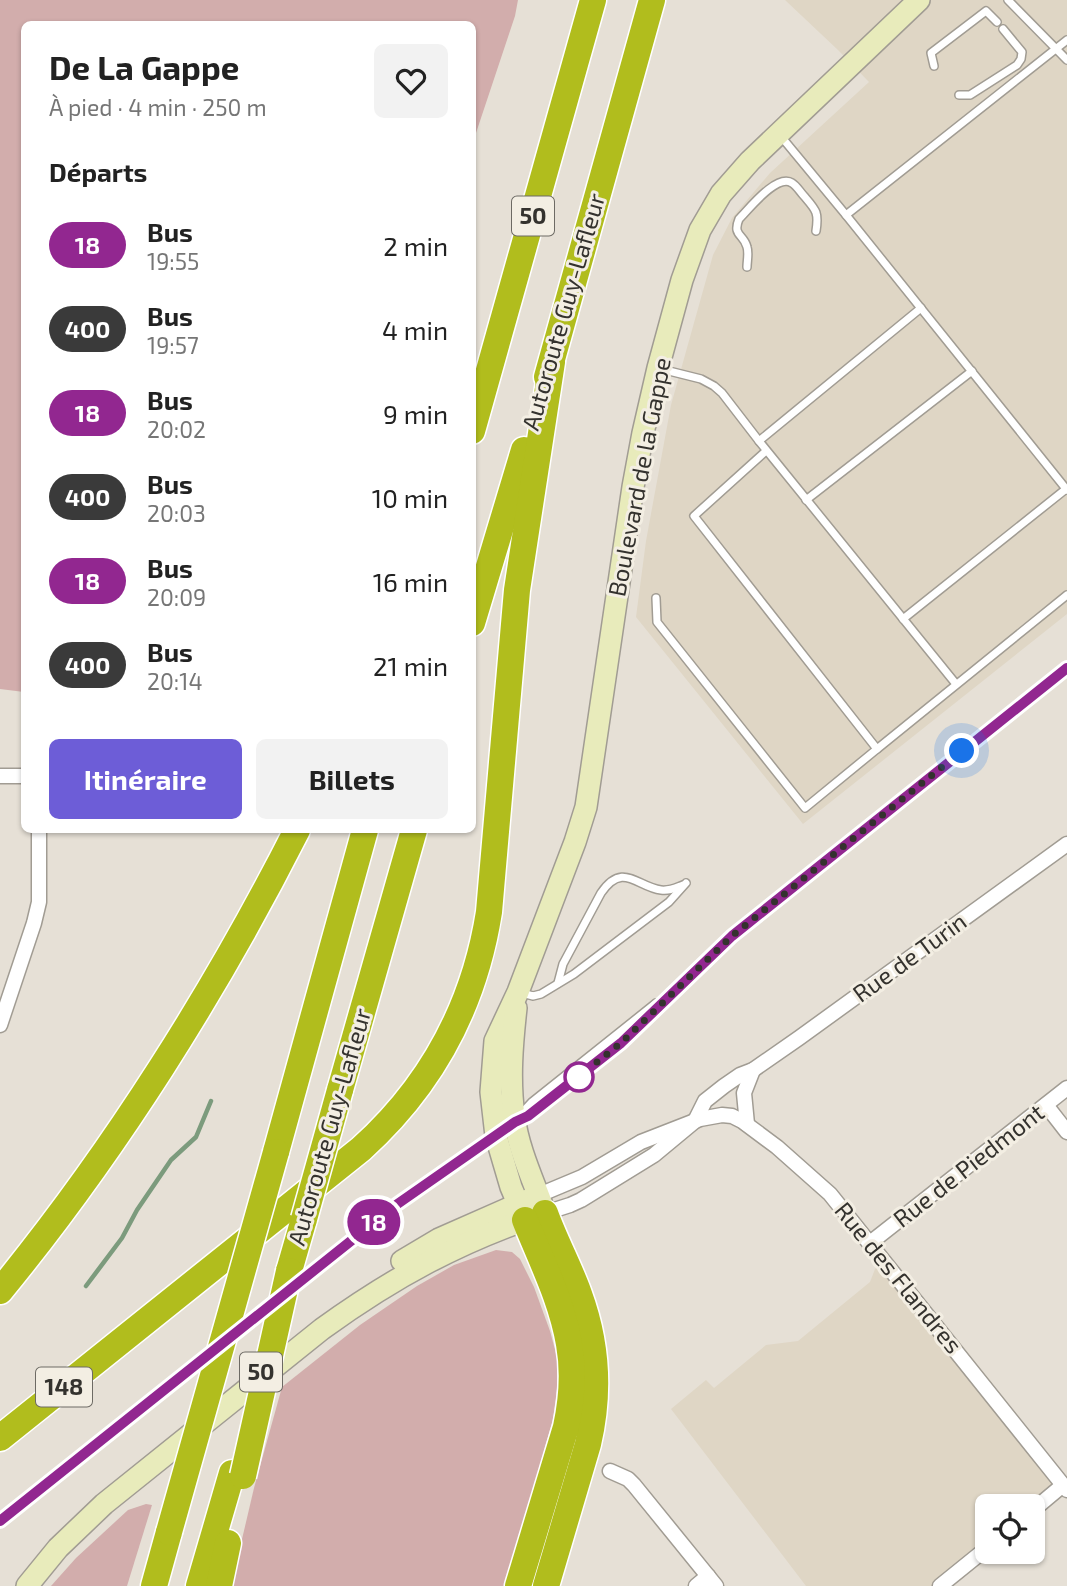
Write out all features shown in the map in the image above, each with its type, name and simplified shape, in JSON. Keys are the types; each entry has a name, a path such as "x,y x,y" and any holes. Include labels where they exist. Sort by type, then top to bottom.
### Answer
{"highway":[{"name":"50","path":"476,417 593,0"},
{"name":"Autoroute Guy-Lafleur","path":"476,610 552,362 652,0"},
{"name":"148","path":"0,1438 375,1136 408,1101 449,1038 478,964 489,912 517,590 552,362"},
{"path":"0,1291 124,1123 195,1013 295,833"},
{"name":"Autoroute Guy-Lafleur","path":"154,1584 364,833"},
{"name":"Autoroute Guy-Lafleur","path":"238,1475 289,1271 413,833"},
{"path":"518,1586 566,1426 572,1381 569,1345 532,1208"},
{"path":"532,1208 579,1294 595,1358 596,1383 589,1444 546,1586"},
{"path":"199,1586 238,1475"},
{"path":"219,1586 238,1475"}],"street":[{"name":"Boulevard de la Gappe","path":"532,1208 496,1136 491,1092 495,1041 518,992 586,807 633,487 658,368 682,280 707,216 729,184 919,0"},
{"path":"0,776 21,775"},
{"path":"0,1026 39,902 39,833"},
{"name":"Rue de Turin","path":"532,1208 570,1205 654,1155 695,1121 705,1101 740,1075 753,1070 1067,845"},
{"name":"Boulevard de la Gappe","path":"518,992 512,1051 512,1088 515,1122 532,1208"},
{"path":"747,1124 744,1093 753,1070"},
{"name":"Rue de Piedmont","path":"870,1243 1067,1088"},
{"path":"1046,1105 1067,1132"},
{"name":"Rue des Flandres","path":"695,1121 722,1115 737,1118 771,1142 831,1194 1065,1488"},
{"path":"27,1586 58,1548 104,1504 322,1329 377,1290 532,1208 641,1142 695,1121"},
{"path":"610,1471 628,1479 634,1485 712,1581 696,1586"},
{"path":"1045,1502 1065,1488"},
{"path":"940,1586 975,1558"}],"lane":[{"path":"1008,0 1067,60"},
{"path":"934,66 931,53 986,11 997,22"},
{"path":"959,95 970,95 1017,65 1022,52 1003,29"},
{"path":"846,215 1067,40"},
{"path":"779,134 1067,490 903,619"},
{"path":"747,267 748,248 737,233 739,219 775,184 788,181 794,184 816,210 816,231"},
{"path":"758,441 921,308"},
{"path":"658,368 702,379 722,394 956,684"},
{"path":"806,500 972,371"},
{"path":"766,451 694,516 877,749"},
{"path":"656,598 657,622 805,808 1067,595"},
{"path":"0,1521 396,1205 515,1122 528,1116 621,1043 732,936 1067,668"},
{"path":"518,992 529,996 537,995 574,974 669,902 685,883 671,890 662,890 627,877 609,883 563,964 558,983"}],"shaded area":[{"path":"0,0 518,0 476,133 476,21 21,21 21,692 0,689"},
{"path":"785,0 1067,0 1067,614 803,824 636,617 646,541 671,405 713,255 732,218 770,173 869,82"},
{"path":"496,1250 512,1252 520,1259 534,1287 557,1357 553,1419 506,1586 231,1586 282,1387 360,1325 417,1286 454,1265"},
{"path":"884,1261 1063,1485 1045,1498 1045,1494 975,1494 975,1558 940,1586 806,1586 671,1409 706,1380 714,1388 766,1345 798,1341 870,1282 875,1269"},
{"path":"146,1504 152,1505 127,1586 51,1586 76,1558 128,1510"}],"waterway":[{"path":"86,1286 122,1238 137,1210 171,1160 196,1137 211,1101"}],"bus line":[{"name":"18","path":"0,1521 396,1205 515,1122 528,1116 621,1043 732,936 1067,668"}],"route":[{"path":"579,1077 621,1043 732,936 962,751"}]}
